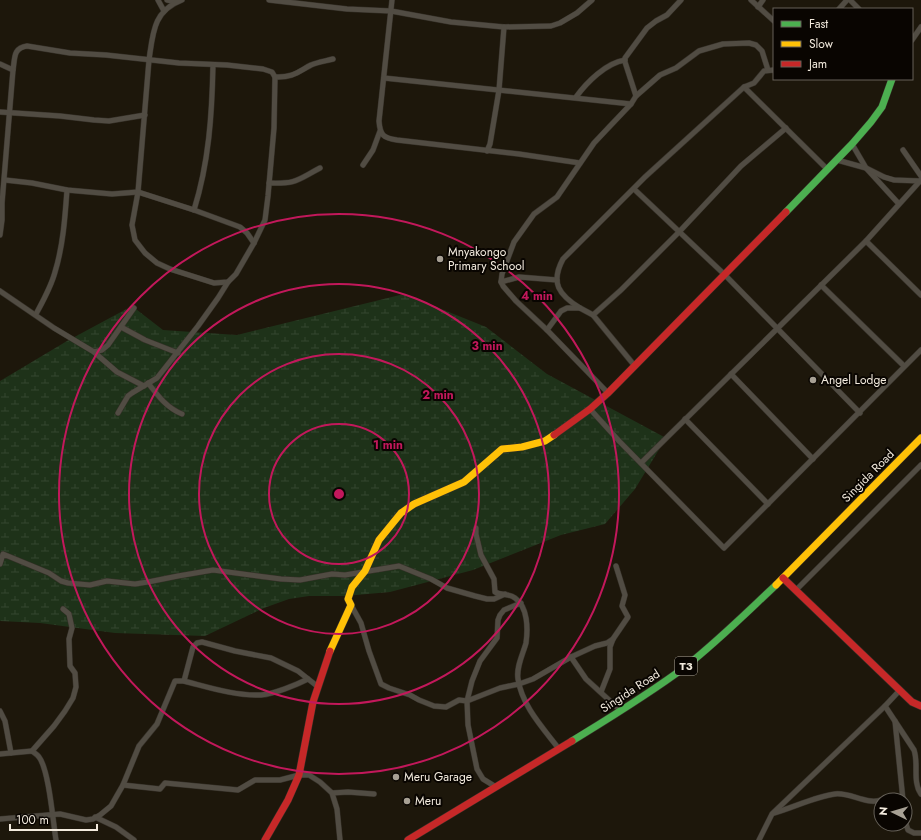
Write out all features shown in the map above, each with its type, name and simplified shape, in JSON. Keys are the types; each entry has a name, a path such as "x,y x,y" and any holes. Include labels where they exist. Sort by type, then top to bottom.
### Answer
{"main road":[{"path":"265,840 272,825 287,802 299,775 317,686 351,605 348,599 352,587 365,571 379,540 401,513 414,504 464,482 502,449 522,447 545,441 608,393 852,144 882,107 892,80"},
{"name":"Singida Road","path":"408,840 621,711 658,687 712,645 783,578 921,438"},
{"path":"783,578 912,702 921,706"}],"street":[{"path":"158,0 164,11"},
{"path":"167,0 176,2"},
{"path":"182,0 176,2 164,11 156,23 149,60 138,192 132,225 135,240 145,253 158,263 170,269 214,283 228,282"},
{"path":"269,0 346,9 391,11 451,22 504,27 551,26 576,14 592,0"},
{"path":"363,164 373,150 380,130 379,121 392,0"},
{"path":"636,96 625,60 634,44 647,28 670,12 681,0"},
{"path":"751,0 773,20"},
{"path":"758,7 763,0"},
{"path":"840,8 847,0"},
{"path":"850,0 858,8"},
{"path":"486,151 490,144 499,90 504,27"},
{"path":"913,39 921,27"},
{"path":"608,393 547,330 516,301 501,282 502,274 514,242 534,214 558,197 594,142 631,104 636,96 660,75 676,68 699,51 723,44 748,43 756,45 762,51 768,70"},
{"path":"0,235 13,70 15,52 20,47 27,46 70,53 263,69 272,72 275,77 274,128 265,220 236,274 228,282 178,353 158,378 128,396 118,414"},
{"path":"275,77 294,76 310,66 333,59"},
{"path":"576,97 586,84 606,68 614,62 625,60"},
{"path":"0,64 13,70"},
{"path":"194,210 206,166 212,106 213,65"},
{"path":"634,365 593,315 580,308 563,294 557,285 557,280 563,259 634,189 744,87 754,84 764,71 773,70"},
{"path":"384,78 576,97 631,104"},
{"path":"744,87 827,169"},
{"path":"0,112 109,121 144,115"},
{"path":"593,315 621,290 679,232 740,166 786,128"},
{"path":"380,130 384,136 390,139 519,154 580,163"},
{"path":"852,144 866,168 899,204"},
{"path":"903,150 921,176"},
{"path":"837,160 866,168 894,180 921,181"},
{"path":"269,183 292,183 320,168"},
{"path":"5,180 32,183 67,190 112,194 138,192 240,227 247,233 254,243"},
{"path":"641,463 866,241 921,181"},
{"path":"634,189 725,275 860,413"},
{"path":"36,314 56,272 63,236 67,190"},
{"path":"866,241 921,295"},
{"path":"501,282 519,277 557,280"},
{"path":"821,285 904,366"},
{"path":"0,291 36,314 54,328 94,352 117,372 146,384 163,402 182,414"},
{"path":"94,352 102,350 108,345 134,308"},
{"path":"547,330 562,311 567,308 580,308"},
{"path":"121,327 144,340 178,353"},
{"path":"590,408 724,548 921,350"},
{"path":"731,374 813,459"},
{"path":"685,420 768,504"},
{"path":"796,590 921,465"},
{"path":"476,528 481,555 494,578 495,592 512,595 521,603 524,609 527,626 526,642 518,672 519,684 530,710 559,749"},
{"path":"0,564 3,554 43,570 68,583 90,585 107,582 130,584 148,582 213,570 300,580 332,574 345,575 394,566 403,566 447,588 475,596 494,599 505,594"},
{"path":"601,692 610,669 610,647 613,638 628,617 622,606 625,595 616,566"},
{"path":"496,787 483,779 477,769 468,725 467,701 480,661 497,638 498,620 500,615 508,608 521,603"},
{"path":"351,605 361,622 369,651 381,684 434,706 446,707 459,700 467,701 500,688 533,679 571,657 595,646 606,643 613,638"},
{"path":"0,754 32,751 65,711 73,698 76,687 75,673 70,666 70,639 72,628 69,614 63,609"},
{"path":"184,681 193,647 196,643 202,642 235,651 270,658 293,668 317,686"},
{"path":"571,657 586,679 621,711"},
{"path":"0,819 52,814 67,815 86,820 92,819 111,806 123,785 139,746 157,724 175,681 184,681 243,694 262,695 296,685 308,679"},
{"path":"759,840 772,814 900,690"},
{"path":"885,706 910,743 915,754 917,786 921,794"},
{"path":"0,711 5,721 11,753"},
{"path":"895,720 902,792"},
{"path":"32,751 38,756 44,768 56,840"},
{"path":"123,785 160,789 165,783 238,790 255,780 280,780 299,775 309,775 332,793 337,809 340,840"},
{"path":"332,793 348,792 374,794"},
{"path":"772,814 834,794 850,795 873,801"},
{"path":"95,817 116,827 134,840"}],"green space":[{"path":"404,294 486,327 547,374 666,438 635,489 605,524 561,535 473,570 390,592 345,596 309,596 289,599 264,608 205,636 115,633 40,623 0,621 0,381 67,341 132,306 163,330 237,335"}],"traffic: fast":[{"path":"786,212 852,144 871,122 882,107 892,80"},
{"path":"572,741 644,696 685,667 776,585"}],"traffic: slow":[{"path":"330,651 351,605 348,599 352,587 365,571 379,540 401,513 414,504 464,482 502,449 522,447 545,441 554,435"},
{"path":"776,585 921,438"}],"traffic: jam":[{"path":"554,435 590,409 608,393 786,212"},
{"path":"783,578 912,702 921,706"},
{"path":"265,840 288,800 299,775 313,702 330,651"},
{"path":"408,840 572,741"}],"place":[{"name":"Mnyakongo Primary School","path":"440,259"},
{"name":"Angel Lodge","path":"813,380"},
{"name":"Meru Garage","path":"396,777"},
{"name":"Meru","path":"407,801"}]}
